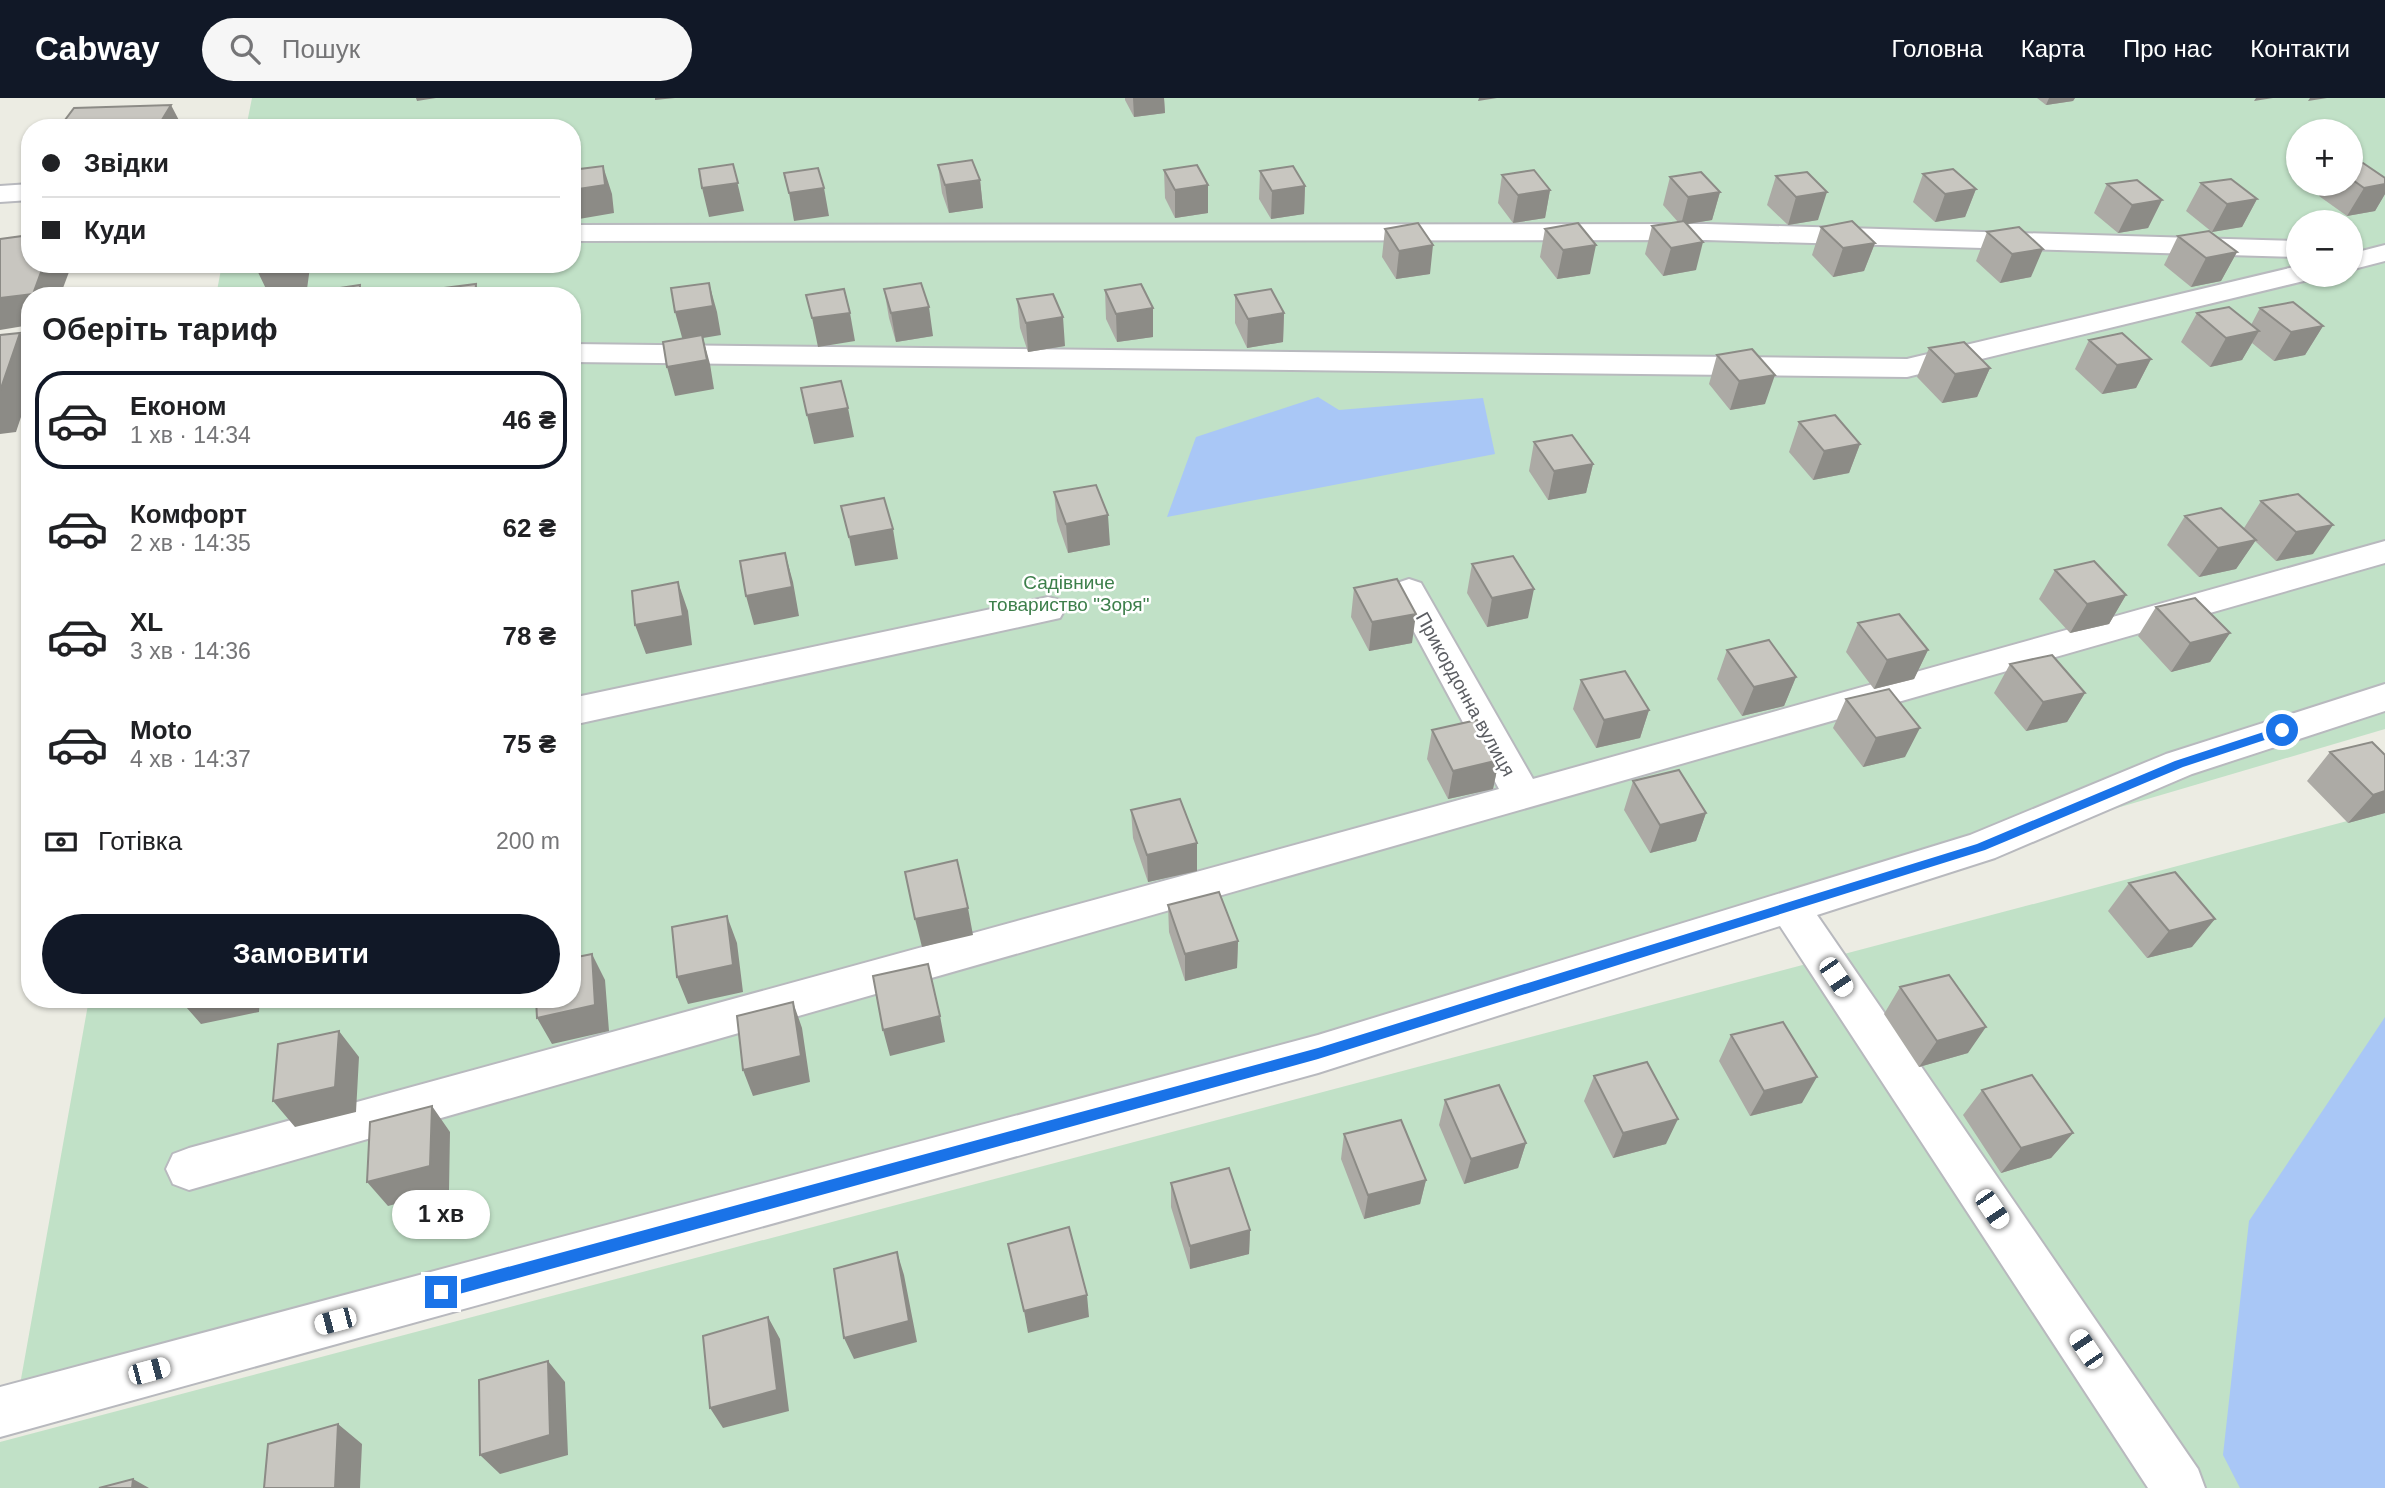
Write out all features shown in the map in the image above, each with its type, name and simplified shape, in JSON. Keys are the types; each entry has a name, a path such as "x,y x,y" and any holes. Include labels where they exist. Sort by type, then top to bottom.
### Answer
{"street":[{"path":"0,194 21,193"},
{"path":"581,233 1706,232 2286,249"},
{"path":"2363,252 2385,253"},
{"path":"2363,259 2385,253"},
{"path":"581,353 1907,368 2286,277"},
{"path":"190,1169 1523,797 2385,552"},
{"name":"Прикордонна вулиця","path":"1409,592 1523,797"},
{"path":"581,710 1048,609"},
{"path":"0,1412 1318,1054 1980,847 2179,764 2385,697"},
{"path":"1789,907 2179,1488"}],"green space":[{"name":"Садівниче товариство \"Зоря\"","path":"252,98 2385,98 2385,729 1944,859 16,1407 87,1008 581,1008 581,287 218,287 220,273 581,273 581,119 248,119"},
{"path":"2385,811 2385,1488 0,1488 0,1442"}],"water":[{"path":"1318,397 1339,410 1483,398 1495,454 1167,517 1196,437"},
{"path":"2385,1017 2385,1488 2240,1488 2223,1455 2249,1221"}],"building":[{"path":"171,105 162,119 66,119 74,108"},
{"path":"972,160 980,180 945,185 938,165"},
{"path":"2363,163 2385,178 2385,184 2364,188"},
{"path":"733,164 738,183 702,188 699,169"},
{"path":"1197,165 1208,185 1175,190 1164,170"},
{"path":"603,166 605,185 581,189 581,169"},
{"path":"1293,166 1305,186 1272,191 1260,171"},
{"path":"818,168 824,188 789,193 784,173"},
{"path":"1953,169 1976,189 1945,194 1923,174"},
{"path":"1534,170 1550,190 1518,195 1502,175"},
{"path":"1701,172 1720,192 1688,197 1670,177"},
{"path":"1807,172 1827,192 1796,197 1776,176"},
{"path":"2231,179 2257,199 2227,204 2201,183"},
{"path":"2137,180 2162,200 2132,205 2107,184"},
{"path":"1684,221 1703,242 1671,248 1652,226"},
{"path":"1852,221 1875,243 1843,248 1821,227"},
{"path":"1418,223 1433,245 1399,251 1385,229"},
{"path":"1578,223 1596,245 1563,250 1545,229"},
{"path":"2019,227 2043,249 2012,254 1987,232"},
{"path":"2209,231 2237,252 2206,258 2178,236"},
{"path":"21,236 21,273 41,273 36,287 21,287 21,295 0,298 0,239"},
{"path":"709,283 713,306 675,312 671,288"},
{"path":"921,283 929,307 891,313 884,289"},
{"path":"476,284 476,287 453,287"},
{"path":"1141,284 1153,308 1116,314 1105,290"},
{"path":"844,289 850,313 812,318 806,295"},
{"path":"1271,289 1284,313 1248,319 1235,295"},
{"path":"1053,294 1063,317 1026,323 1017,299"},
{"path":"2293,302 2323,326 2291,332 2260,308"},
{"path":"2229,307 2259,331 2226,338 2197,313"},
{"path":"20,333 0,391 0,335"},
{"path":"2122,333 2151,359 2117,365 2089,340"},
{"path":"702,335 707,360 667,367 663,342"},
{"path":"1964,342 1990,368 1955,374 1929,348"},
{"path":"1752,349 1775,375 1739,381 1717,355"},
{"path":"841,381 848,408 807,415 801,388"},
{"path":"1835,415 1860,444 1824,451 1799,422"},
{"path":"1572,435 1593,464 1554,471 1534,442"},
{"path":"1096,485 1108,515 1066,524 1054,492"},
{"path":"2298,494 2333,525 2296,532 2261,501"},
{"path":"884,498 893,529 849,537 841,506"},
{"path":"2221,508 2256,540 2218,548 2185,516"},
{"path":"785,553 792,587 746,596 740,561"},
{"path":"1513,556 1534,589 1492,598 1472,564"},
{"path":"2094,561 2126,595 2087,604 2055,570"},
{"path":"1397,579 1416,614 1372,622 1354,588"},
{"path":"678,582 683,616 635,625 632,591"},
{"path":"2195,598 2230,633 2190,643 2156,607"},
{"path":"1899,614 1928,650 1887,660 1858,623"},
{"path":"1769,640 1796,677 1754,687 1727,650"},
{"path":"2052,655 2085,693 2043,702 2010,664"},
{"path":"1625,671 1649,710 1604,720 1581,680"},
{"path":"1889,689 1920,728 1876,738 1846,699"},
{"path":"1477,720 1499,760 1453,771 1432,730"},
{"path":"2372,742 2385,755 2385,791 2373,795 2330,752"},
{"path":"1679,770 1706,813 1660,825 1633,781"},
{"path":"1180,799 1197,843 1147,855 1131,810"},
{"path":"957,860 968,908 915,919 905,872"},
{"path":"2175,872 2215,919 2169,931 2129,883"},
{"path":"1219,892 1238,941 1185,954 1168,905"},
{"path":"727,916 733,965 677,977 672,927"},
{"path":"592,954 595,1005 537,1018 536,1008 581,1008 581,956"},
{"path":"928,964 940,1016 883,1030 873,976"},
{"path":"1949,975 1986,1027 1937,1041 1900,987"},
{"path":"793,1002 801,1056 743,1070 737,1016"},
{"path":"1783,1022 1817,1077 1764,1091 1731,1035"},
{"path":"339,1031 335,1087 273,1101 278,1044"},
{"path":"1647,1062 1678,1119 1623,1133 1594,1076"},
{"path":"2032,1075 2073,1133 2021,1148 1982,1090"},
{"path":"1499,1085 1526,1143 1471,1159 1445,1100"},
{"path":"432,1106 430,1166 367,1182 370,1122"},
{"path":"1401,1120 1426,1180 1368,1195 1344,1134"},
{"path":"1229,1168 1250,1230 1190,1246 1171,1183"},
{"path":"1069,1227 1087,1295 1024,1311 1008,1244"},
{"path":"897,1252 909,1321 844,1338 834,1269"},
{"path":"768,1317 777,1390 710,1408 703,1336"},
{"path":"548,1361 550,1435 480,1455 479,1380"},
{"path":"338,1424 335,1488 264,1488 268,1444"},
{"path":"133,1479 132,1488 99,1488"}],"route":[{"path":"441,1292 1318,1054 1980,847 2179,764 2282,730"}]}
